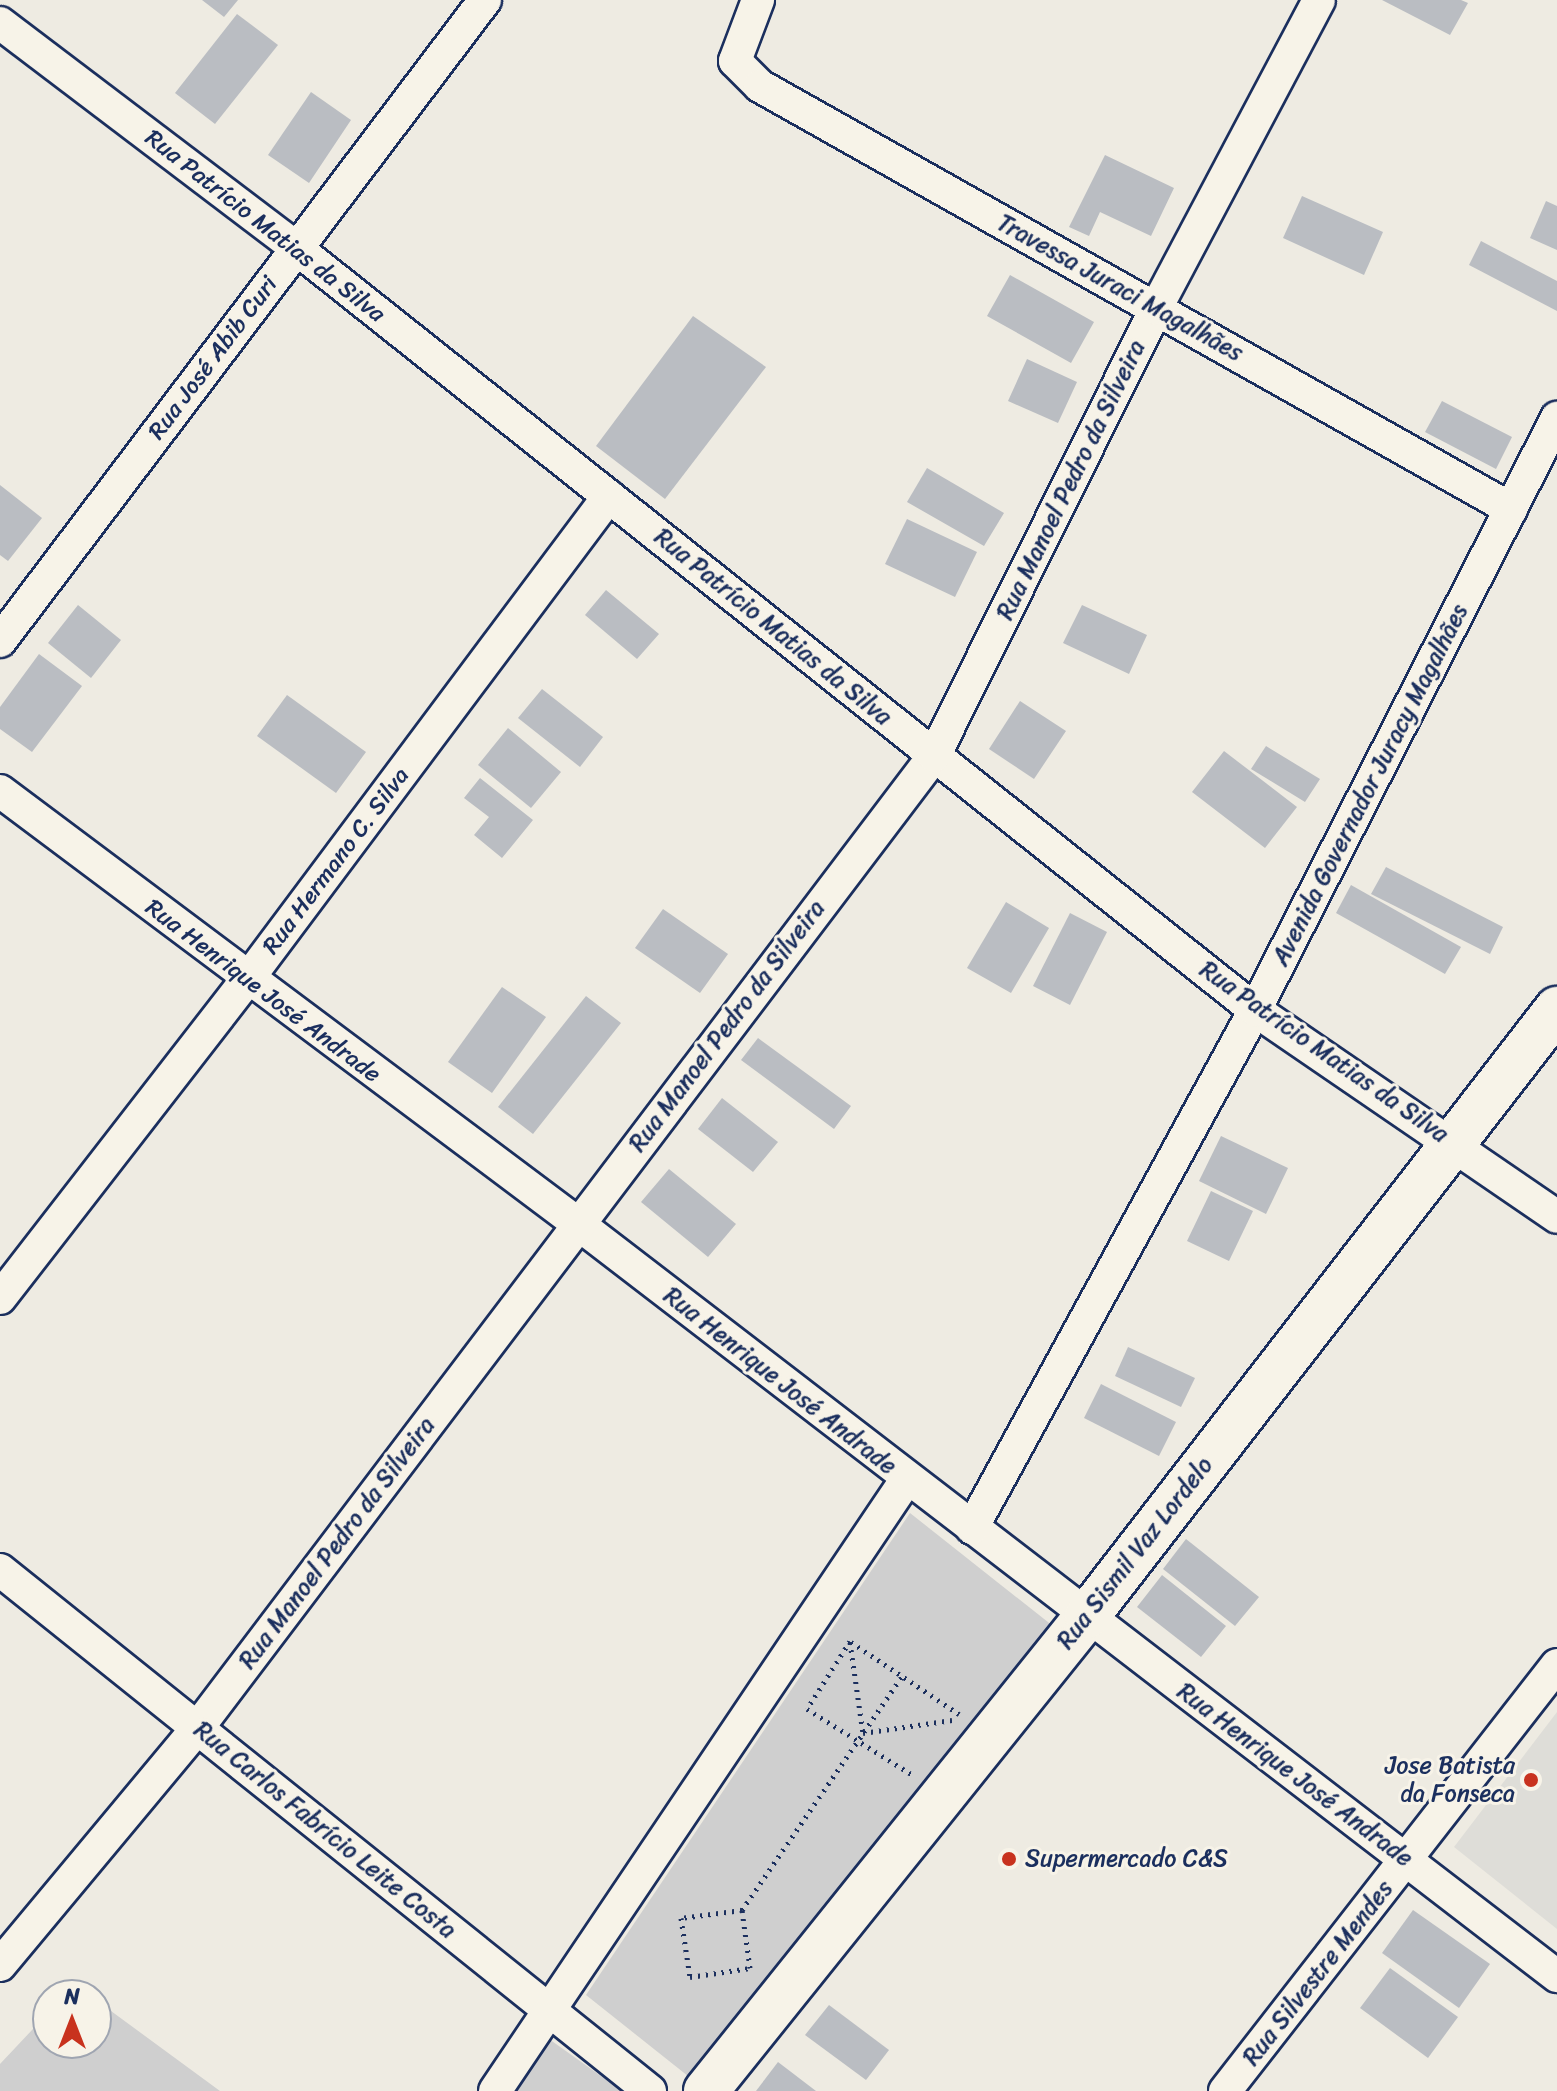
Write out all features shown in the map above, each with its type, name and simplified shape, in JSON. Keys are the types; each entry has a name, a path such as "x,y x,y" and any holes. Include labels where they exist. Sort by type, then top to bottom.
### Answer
{"street":[{"name":"Rua José Abib Curi","path":"0,641 485,0"},
{"name":"Travessa Juraci Magalhães","path":"758,0 735,61 760,86 1511,509"},
{"name":"Rua Manoel Pedro da Silveira","path":"0,1965 199,1726 577,1223 934,756 1156,308 1319,0"},
{"name":"Rua Patrício Matias da Silva","path":"0,23 296,248 1255,1010 1455,1143 1557,1217"},
{"name":"Avenida Governador Juracy Magalhães","path":"972,1528 1255,1010 1557,418"},
{"name":"Rua Hermano C. Silva","path":"0,1298 247,980 609,496"},
{"name":"Rua Henrique José Andrade","path":"0,791 247,980 577,1223 906,1480 1557,1976"},
{"name":"Rua Sismil Vaz Lordelo","path":"706,2091 1087,1616 1557,1009"},
{"path":"495,2091 550,2014 906,1480"},
{"name":"Rua Carlos Fabrício Leite Costa","path":"0,1570 199,1726 550,2014 650,2091"},
{"name":"Rua Silvestre Mendes","path":"1225,2091 1557,1665"}],"path":[{"path":"850,1641 966,1718 863,1733"},
{"path":"850,1641 863,1733"},
{"path":"850,1641 807,1709 924,1783"},
{"path":"742,1910 681,1918 690,1977 750,1968 742,1910 902,1676"}],"shaded area":[{"path":"910,1513 1058,1630 698,2084 586,1995"},
{"name":"Jose Batista da Fonseca","path":"1557,1712 1557,1929 1454,1847"},
{"path":"112,2012 220,2091 0,2091 0,2064 32,2030 32,2059 112,2059"},
{"path":"542,2034 622,2091 503,2091"}],"building":[{"path":"202,0 238,0 224,17"},
{"path":"1382,0 1461,0 1468,3 1450,35"},
{"path":"237,14 278,45 215,124 175,93"},
{"path":"311,92 351,120 309,183 268,155"},
{"path":"1105,155 1174,188 1151,236 1100,212 1089,236 1069,227"},
{"path":"1302,196 1383,232 1364,275 1283,238"},
{"path":"1546,201 1557,206 1557,250 1530,238"},
{"path":"1481,241 1557,281 1557,311 1469,265"},
{"path":"1010,275 1094,322 1071,363 987,316"},
{"path":"693,316 766,367 665,499 596,446"},
{"path":"1027,359 1077,382 1058,423 1008,401"},
{"path":"1442,401 1512,437 1496,469 1425,432"},
{"path":"927,468 1004,513 984,546 907,502"},
{"path":"0,485 42,518 8,561 0,555"},
{"path":"907,519 977,552 955,597 885,564"},
{"path":"606,590 659,634 637,659 585,615"},
{"path":"78,605 121,640 91,678 48,643"},
{"path":"1082,605 1147,635 1129,674 1063,643"},
{"path":"39,654 82,686 32,752 0,729 0,707"},
{"path":"542,689 603,737 580,767 518,718"},
{"path":"287,695 366,752 336,793 257,736"},
{"path":"1020,701 1066,731 1034,779 989,749"},
{"path":"508,728 561,772 531,808 478,765"},
{"path":"1266,746 1320,779 1305,802 1251,769"},
{"path":"1224,751 1297,807 1265,848 1192,792"},
{"path":"480,778 533,820 502,858 474,835 489,817 464,798"},
{"path":"1386,867 1503,927 1490,954 1371,894"},
{"path":"1351,885 1461,947 1445,974 1336,913"},
{"path":"1006,902 1049,928 1011,993 967,968"},
{"path":"663,909 728,954 700,993 635,948"},
{"path":"1070,913 1107,932 1070,1005 1033,986"},
{"path":"502,987 546,1017 492,1093 448,1062"},
{"path":"586,996 621,1023 533,1134 498,1107"},
{"path":"758,1038 851,1106 834,1129 741,1060"},
{"path":"722,1098 778,1142 753,1172 698,1129"},
{"path":"1221,1136 1288,1168 1266,1214 1199,1181"},
{"path":"669,1169 736,1224 708,1257 641,1202"},
{"path":"1211,1191 1253,1211 1229,1261 1187,1241"},
{"path":"1128,1347 1195,1378 1181,1407 1115,1376"},
{"path":"1101,1384 1176,1422 1159,1456 1084,1418"},
{"path":"1186,1539 1259,1597 1235,1626 1163,1569"},
{"path":"1162,1575 1226,1626 1201,1657 1137,1607"},
{"path":"1413,1910 1490,1964 1459,2008 1382,1953"},
{"path":"1390,1968 1458,2017 1428,2058 1360,2008"},
{"path":"829,2005 889,2050 866,2080 805,2035"},
{"path":"778,2062 816,2091 756,2091"}],"place":[{"name":"Jose Batista da Fonseca","path":"1531,1780"},
{"name":"Supermercado C&S","path":"1009,1859"}]}
